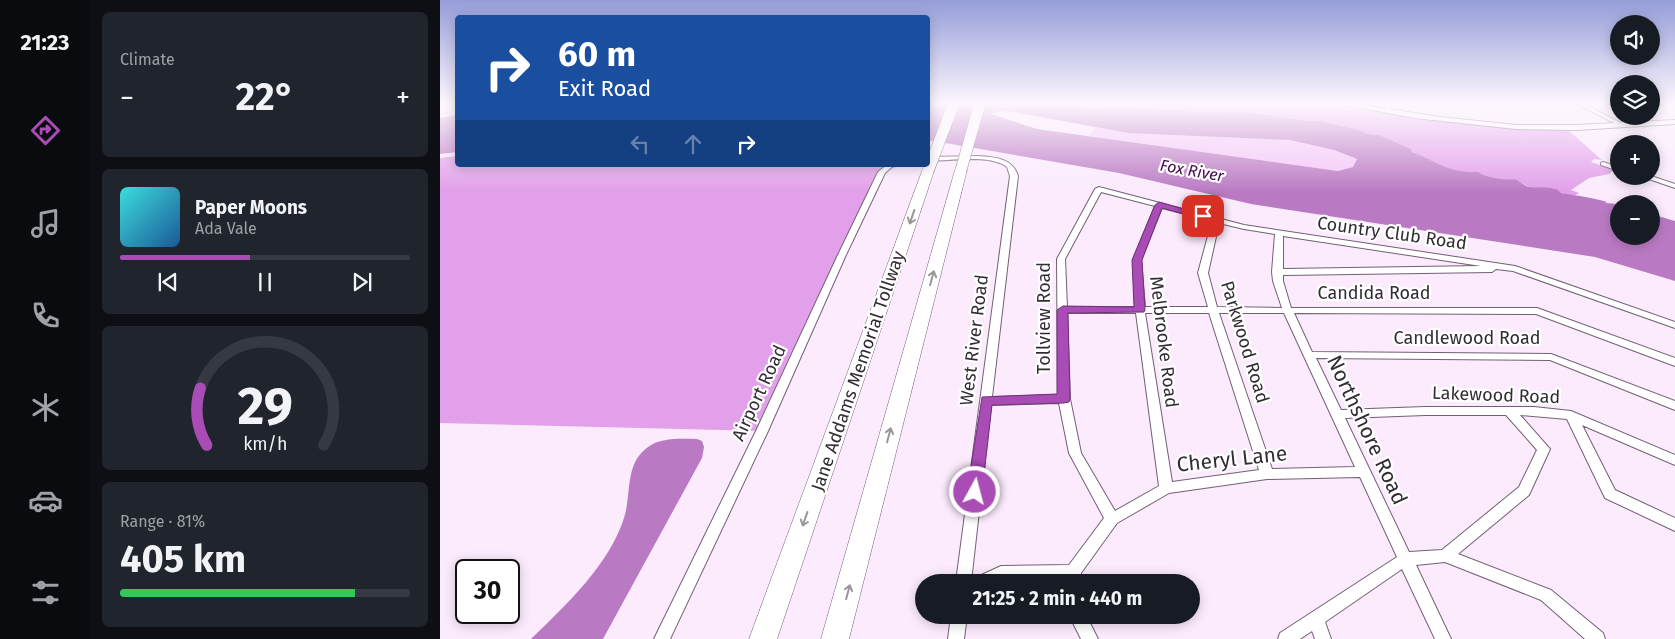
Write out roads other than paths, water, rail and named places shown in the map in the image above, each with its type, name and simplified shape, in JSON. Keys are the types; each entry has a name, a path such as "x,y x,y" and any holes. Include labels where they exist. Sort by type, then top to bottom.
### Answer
{"highway":[{"name":"Jane Addams Memorial Tollway","path":"930,160 941,133"},
{"path":"835,639 955,165 968,133"},
{"name":"Jane Addams Memorial Tollway","path":"763,639 927,167"}],"street":[{"name":"West River Road","path":"955,165 995,160 1007,164 1012,169 1014,176 964,574"},
{"path":"1604,164 1610,166"},
{"path":"930,165 955,165"},
{"name":"Airport Road","path":"662,639 762,431 841,257 882,172 888,167"},
{"path":"1660,181 1675,186"},
{"name":"Country Club Road","path":"1099,189 1216,220 1279,233 1516,269 1675,325"},
{"name":"Tollview Road","path":"1099,189 1061,259 1064,398 1075,453 1112,519"},
{"name":"Melbrooke Road","path":"1159,205 1137,260 1140,310 1166,488"},
{"name":"Parkwood Road","path":"1216,220 1203,273 1213,310 1267,474"},
{"name":"Northshore Road","path":"1279,233 1277,272 1287,309 1443,639"},
{"path":"1277,272 1516,269"},
{"name":"Candida Road","path":"1063,310 1537,311 1675,362"},
{"name":"Candlewood Road","path":"1310,355 1551,356 1675,406"},
{"path":"986,401 1064,398"},
{"path":"1446,556 1524,491 1544,449 1509,411"},
{"name":"Lakewood Road","path":"1337,414 1509,411 1572,415 1675,460"},
{"path":"1572,415 1610,494 1675,525"},
{"name":"Cheryl Lane","path":"1112,519 1166,488 1267,474 1364,472"},
{"path":"1076,574 1112,519"},
{"path":"1286,639 1405,559 1446,556 1546,595 1597,639"},
{"path":"999,574 1019,574"},
{"path":"1316,618 1323,639"},
{"path":"956,639 958,624"},
{"path":"1082,624 1090,639"}],"water":[{"path":"440,133 455,133 455,152 440,154"},
{"name":"Fox River","path":"930,133 1064,133 1338,171 1353,167 1357,159 1334,150 1290,140 1127,133 1365,133 1379,135 1450,169 1478,172 1496,178 1515,179 1531,187 1552,188 1559,190 1561,193 1610,203 1610,245 1660,245 1660,217 1675,221 1675,281 1595,257 1251,204 1119,173 930,140"},
{"path":"672,439 697,439 702,441 704,447 702,458 603,639 531,639 572,598 608,552 624,518 632,471 640,454 648,447 659,442"}]}
